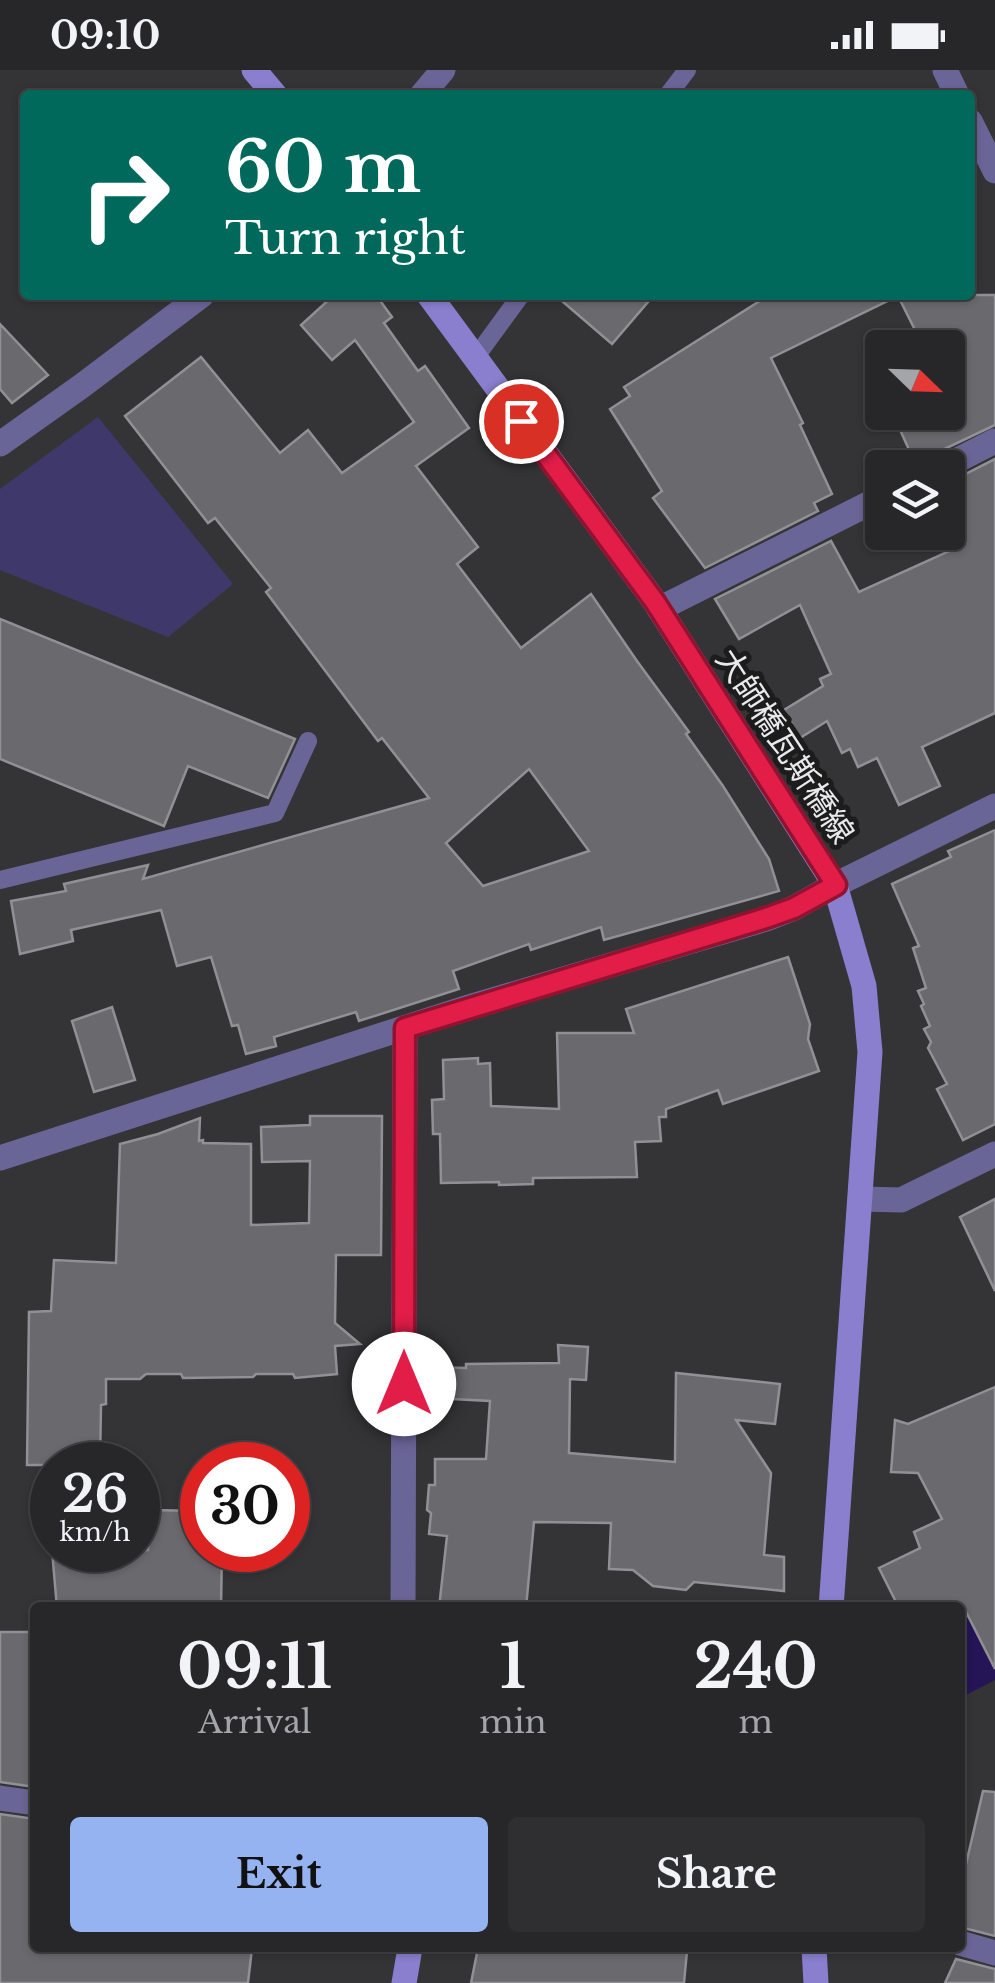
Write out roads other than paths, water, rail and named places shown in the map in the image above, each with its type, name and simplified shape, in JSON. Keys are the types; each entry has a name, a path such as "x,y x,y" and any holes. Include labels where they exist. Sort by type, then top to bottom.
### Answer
{"street":[{"path":"254,70 271,90"},
{"path":"426,90 443,70"},
{"path":"975,131 995,172"},
{"path":"0,444 195,300"},
{"name":"大師橋瓦斯橋線","path":"433,300 659,609 836,885 864,986 870,1052 832,1602"},
{"path":"965,456 995,441"},
{"path":"659,609 865,506"},
{"path":"0,1158 766,918 794,908 995,806"},
{"path":"403,1602 405,1028"},
{"path":"861,1199 901,1200 995,1154"},
{"path":"0,1798 30,1801"},
{"path":"965,1944 995,1953"},
{"path":"404,1983 409,1952"},
{"path":"814,1952 816,1983"}],"lane":[{"path":"672,90 687,70"},
{"path":"475,358 518,300"},
{"path":"0,880 275,813 308,741"}]}
